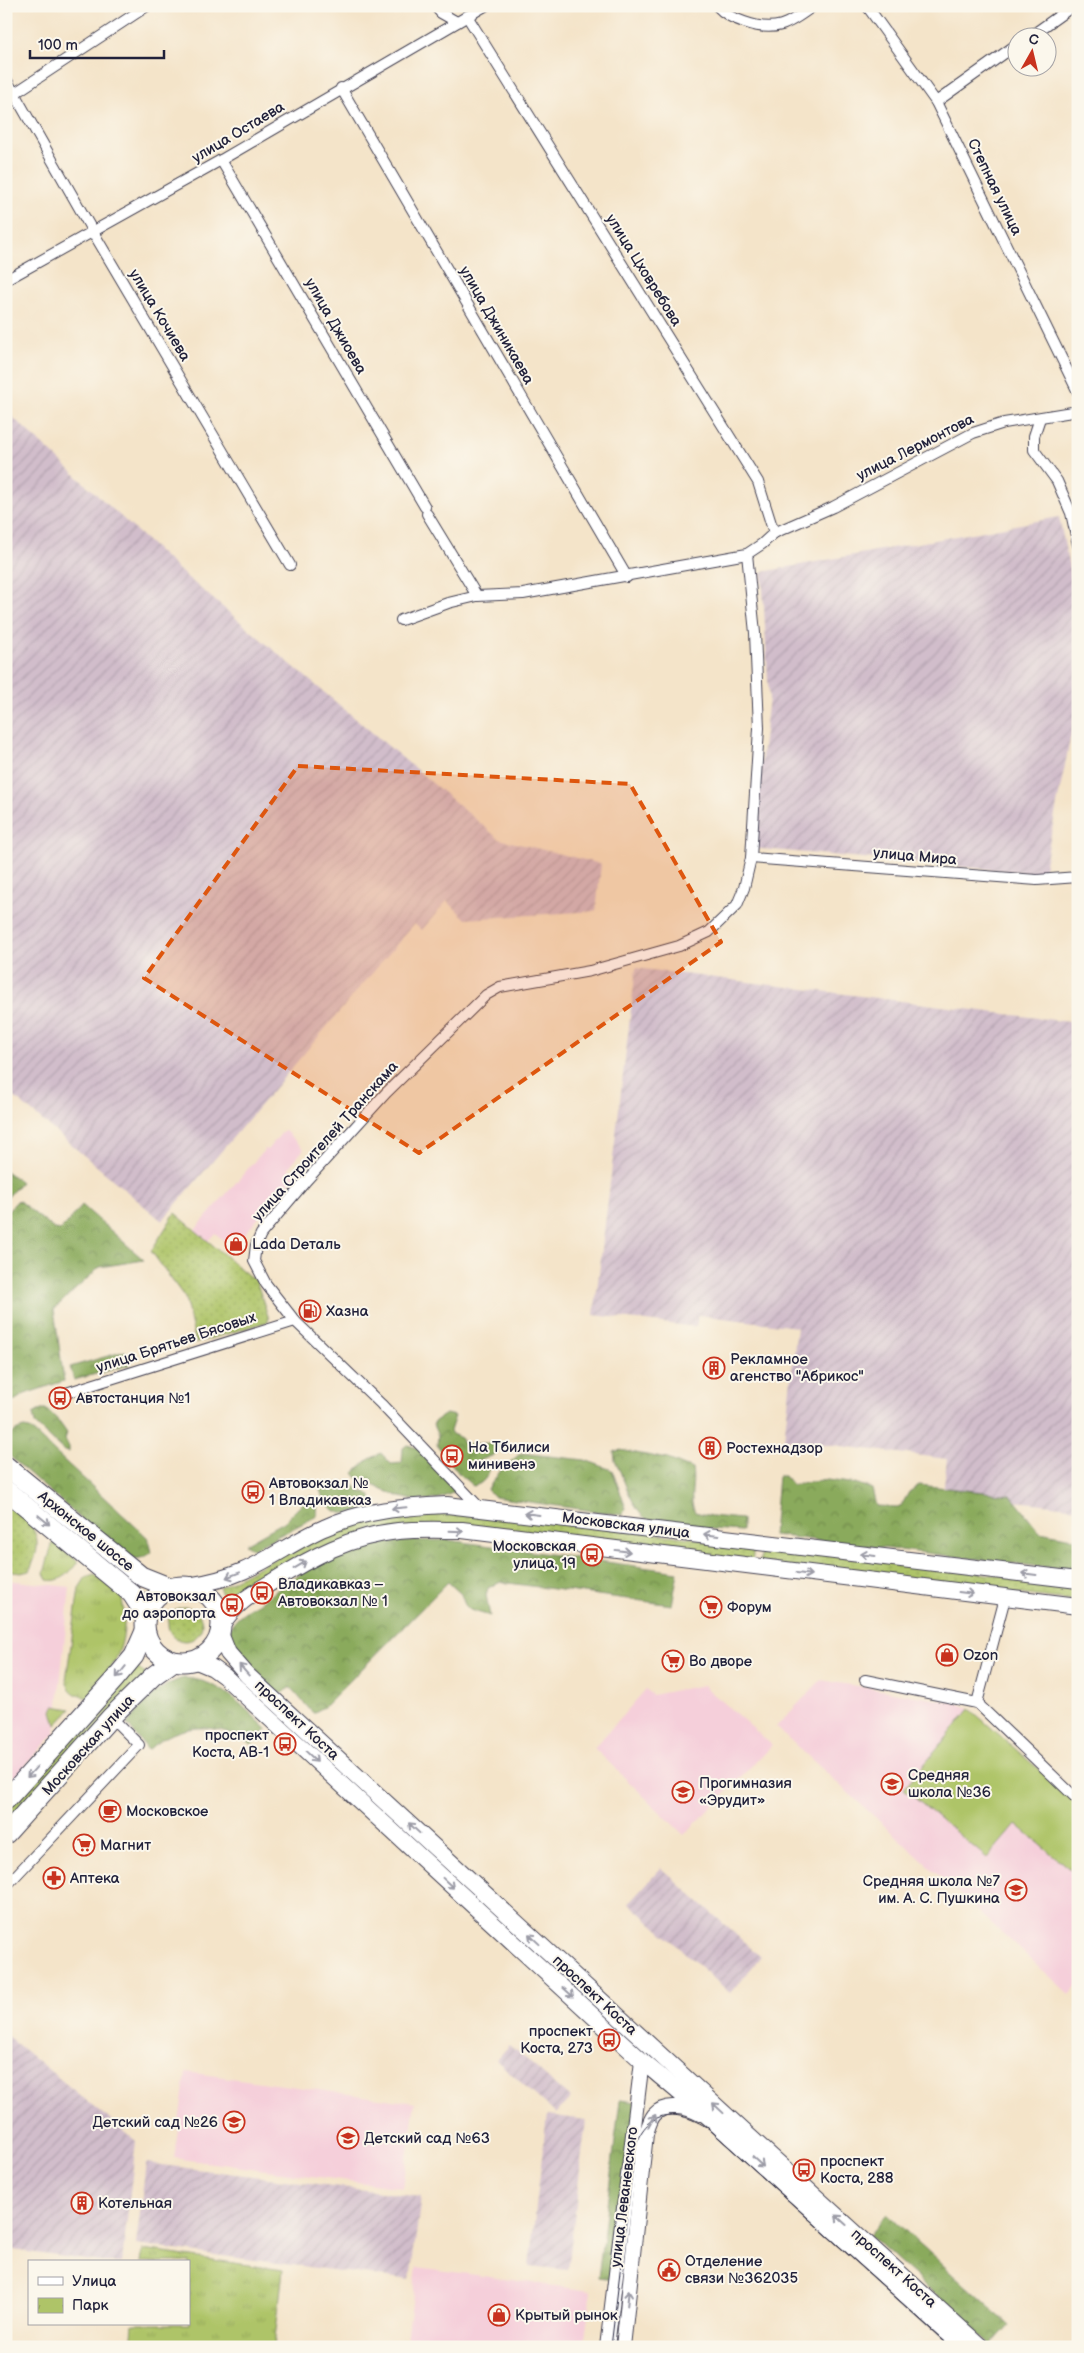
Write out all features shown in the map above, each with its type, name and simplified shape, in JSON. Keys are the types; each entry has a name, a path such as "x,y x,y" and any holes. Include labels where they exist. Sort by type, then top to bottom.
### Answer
{"highway":[{"name":"Архонское шоссе","path":"6,1466 141,1576 180,1587"},
{"name":"Архонское шоссе","path":"6,1490 132,1594 145,1622"},
{"path":"180,1587 202,1591 210,1596 221,1616 217,1642 210,1651 194,1660 174,1661 157,1652 150,1644 145,1622 155,1598 180,1587"},
{"name":"Московская улица","path":"6,1800 134,1656 145,1622"},
{"name":"Московская улица","path":"6,1834 111,1717 153,1676 174,1661"}],"main road":[{"name":"Московская улица","path":"180,1587 222,1580 245,1570 323,1528 376,1510 447,1505 1078,1580"},
{"name":"Московская улица","path":"220,1630 227,1614 240,1603 308,1560 334,1547 361,1538 413,1530 462,1530 1078,1606"},
{"name":"проспект Коста","path":"220,1630 228,1653 260,1686 740,2128 982,2347"},
{"name":"проспект Коста","path":"194,1660 214,1668 224,1676 642,2061 712,2120 963,2347"}],"street":[{"path":"6,99 148,6"},
{"path":"435,6 457,22"},
{"name":"улица Остаева","path":"6,280 221,160 484,6"},
{"path":"721,10 758,26 776,27 798,18 813,6"},
{"name":"Степная улица","path":"867,6 936,102 1078,392"},
{"path":"1042,28 1073,6"},
{"name":"улица Цховребова","path":"467,16 758,482 774,533"},
{"path":"936,102 1006,53"},
{"name":"улица Кочиева","path":"6,79 93,232 290,565"},
{"name":"улица Джиникаева","path":"341,88 627,577"},
{"name":"улица Джиоева","path":"221,160 477,596"},
{"name":"улица Лермонтова","path":"774,533 833,506 973,433 1004,423 1078,411"},
{"path":"1040,418 1034,436 1034,450 1057,481 1071,513 1078,544"},
{"path":"400,620 448,603 477,596 523,594 627,577 747,554 774,533"},
{"path":"747,554 755,634 759,728 750,858"},
{"name":"улица Мира","path":"750,858 1036,880 1078,877"},
{"name":"улица Строителей Транскама","path":"480,1508 296,1320 266,1284 254,1261 256,1245 261,1234 386,1093 486,994 500,988 590,971 679,946 709,932 731,914 737,905 744,888 750,858"},
{"name":"улица Брятьев Бясовых","path":"66,1393 296,1320"},
{"path":"976,1703 1005,1598"},
{"path":"865,1680 976,1703 1078,1800"},
{"path":"6,1886 138,1745 111,1717"},
{"name":"улица Леваневского","path":"607,2347 642,2061"},
{"name":"улица Леваневского","path":"623,2347 637,2206 646,2134 649,2124 654,2114 664,2109 682,2107 712,2120"}],"highlighted area":[{"path":"298,766 630,784 721,942 419,1153 144,978"}],"shaded area":[{"path":"6,411 182,573 499,839 601,864 596,911 466,919 447,901 422,930 414,924 162,1221 6,1090"},
{"path":"1059,517 1078,611 1078,700 1043,874 751,848 769,698 762,572"},
{"path":"636,968 1078,1023 1078,1508 943,1493 947,1459 784,1439 797,1327 698,1315 696,1327 594,1315"},
{"path":"284,1130 304,1149 288,1168 296,1175 242,1237 246,1240 236,1251 215,1233 208,1241 195,1230 265,1149 267,1150"},
{"path":"6,1580 70,1587 55,1733 6,1787"},
{"path":"821,1680 957,1703 970,1709 1078,1804 1078,1984 1069,1994 776,1727"},
{"name":"Прогимназия «Эрудит»","path":"703,1685 772,1745 684,1835 594,1748 646,1689 652,1695"},
{"path":"661,1868 761,1957 730,1993 629,1903"},
{"path":"6,2035 136,2141 122,2260 86,2260 6,2249"},
{"path":"510,2045 570,2098 556,2114 496,2060"},
{"path":"186,2072 415,2103 403,2188 174,2158"},
{"path":"547,2115 586,2120 568,2270 529,2266"},
{"path":"146,2163 421,2197 410,2280 136,2245"},
{"name":"Крытый рынок","path":"417,2267 591,2291 584,2347 460,2347 407,2339"}],"green space":[{"path":"6,1171 21,1182 6,1199"},
{"path":"18,1200 54,1229 61,1230 82,1205 144,1260 100,1267 54,1309 64,1381 25,1394 6,1406 6,1213"},
{"path":"175,1213 256,1280 269,1319 267,1322 196,1343 185,1298 151,1251"},
{"path":"125,1351 129,1365 74,1380 70,1367"},
{"path":"46,1409 57,1419 67,1433 65,1439 69,1452 64,1451 35,1424 33,1414"},
{"path":"446,1414 455,1416 450,1431 461,1438 462,1443 489,1443 497,1446 494,1455 476,1462 491,1465 485,1479 477,1485 473,1486 460,1475 437,1445 438,1436 433,1425 435,1421"},
{"path":"24,1428 30,1429 148,1538 151,1553 137,1559 123,1556 6,1453 7,1444 12,1434"},
{"path":"407,1445 418,1448 455,1486 454,1492 441,1498 428,1500 405,1498 358,1478 354,1473 368,1460 381,1453 391,1464 402,1463 403,1448"},
{"path":"620,1450 668,1459 692,1469 692,1502 695,1512 711,1516 742,1519 742,1531 676,1525 645,1518 636,1508 615,1460 614,1452"},
{"path":"521,1453 585,1460 612,1470 626,1508 622,1515 494,1497 487,1490 501,1470"},
{"path":"778,1476 784,1476 792,1485 827,1480 858,1484 872,1489 876,1506 901,1506 909,1492 919,1485 1011,1495 1040,1532 1078,1539 1078,1571 773,1535"},
{"path":"343,1482 347,1486 353,1484 360,1492 366,1492 371,1496 371,1508 350,1513 339,1513 330,1506 321,1494 320,1488"},
{"path":"310,1496 318,1499 317,1516 253,1549 245,1544 284,1522"},
{"path":"6,1502 29,1523 37,1539 37,1549 29,1571 21,1573 6,1571"},
{"path":"470,1510 754,1546 752,1563 455,1524 318,1549 227,1604 219,1588 330,1529 384,1514"},
{"path":"448,1540 678,1572 672,1605 501,1582 488,1588 486,1595 490,1616 470,1610 465,1605 461,1594 448,1582 324,1707 313,1713 290,1687 277,1696 248,1668 235,1651 230,1633 236,1618 302,1573 328,1558 342,1552 372,1545"},
{"path":"53,1541 78,1561 65,1576 52,1581 47,1580 44,1573"},
{"path":"762,1547 1078,1585 1078,1601 760,1563"},
{"path":"94,1574 121,1594 124,1625 123,1638 115,1662 91,1698 75,1694 69,1688 66,1680 79,1588 86,1577"},
{"path":"185,1607 192,1608 197,1612 201,1617 201,1631 197,1636 192,1640 185,1641 178,1640 173,1636 169,1631 168,1624 169,1617 173,1612 178,1608"},
{"path":"135,1665 147,1675 6,1829 6,1809"},
{"path":"184,1678 209,1683 230,1695 267,1729 252,1744 239,1737 212,1729 186,1730 173,1734 148,1750 127,1724 159,1690"},
{"path":"54,1706 71,1709 56,1725 52,1711"},
{"path":"970,1709 1078,1804 1078,1876 1016,1824 987,1858 904,1789"},
{"path":"620,2100 636,2102 614,2280 598,2278"},
{"path":"887,2214 1009,2325 991,2345 869,2234"},
{"path":"143,2250 283,2270 274,2347 131,2347 133,2326 190,2326 190,2260 141,2260"}],"tram line":[{"path":"611,2347 635,2146 648,2124 656,2119 675,2115 686,2117 708,2128 951,2347"}],"place":[{"name":"Lada Dеталь","path":"236,1244"},
{"name":"Хазна","path":"310,1311"},
{"name":"Рекламное агенство \"Абрикос\"","path":"714,1368"},
{"name":"Автостанция №1","path":"60,1398"},
{"name":"Ростехнадзор","path":"710,1448"},
{"name":"На Тбилиси минивенэ","path":"452,1456"},
{"name":"Автовокзал № 1 Владикавказ","path":"253,1492"},
{"name":"Московская улица, 19","path":"592,1555"},
{"name":"Владикавказ – Автовокзал № 1","path":"262,1593"},
{"name":"Автовокзал до аэропорта","path":"232,1605"},
{"name":"Форум","path":"711,1607"},
{"name":"Ozon","path":"947,1655"},
{"name":"Во дворе","path":"673,1661"},
{"name":"проспект Коста, АВ-1","path":"285,1744"},
{"name":"Средняя школа №36","path":"892,1784"},
{"name":"Прогимназия «Эрудит»","path":"683,1792"},
{"name":"Московское","path":"110,1811"},
{"name":"Магнит","path":"84,1845"},
{"name":"Аптека","path":"54,1878"},
{"name":"Средняя школа №7 им. А. С. Пушкина","path":"1016,1890"},
{"name":"проспект Коста, 273","path":"609,2040"},
{"name":"Детский сад №26","path":"234,2122"},
{"name":"Детский сад №63","path":"348,2138"},
{"name":"проспект Коста, 288","path":"804,2170"},
{"name":"Котельная","path":"82,2203"},
{"name":"Отделение связи №362035","path":"669,2270"},
{"name":"Крытый рынок","path":"499,2315"}]}
